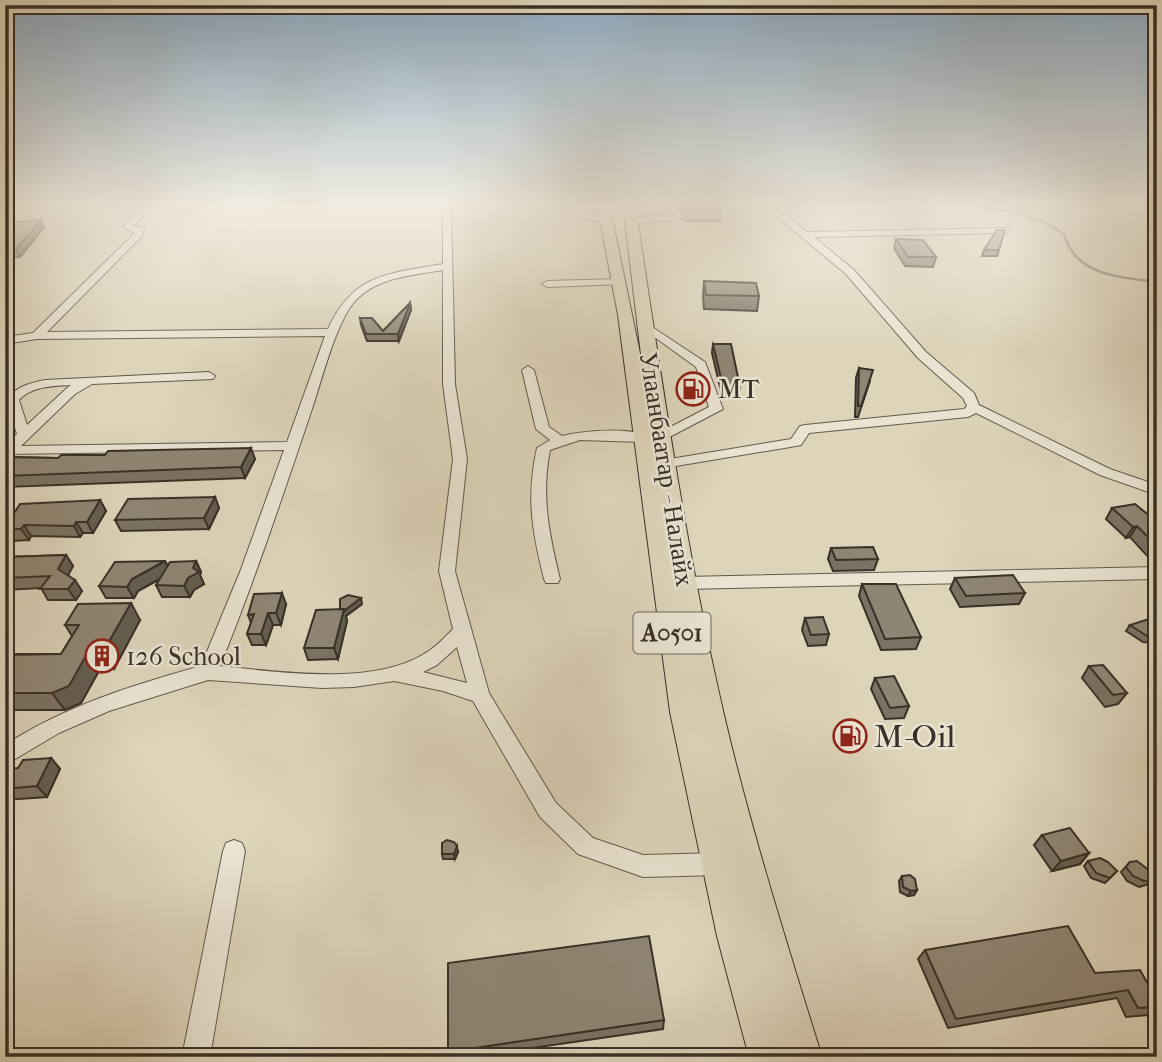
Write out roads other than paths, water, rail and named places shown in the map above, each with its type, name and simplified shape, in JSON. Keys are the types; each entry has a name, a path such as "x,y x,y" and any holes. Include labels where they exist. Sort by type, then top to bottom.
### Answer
{"highway":[{"name":"Улаанбаатар - Налайх","path":"619,254 620,282 651,438 664,464 710,716 768,942 802,1057"},
{"name":"Улаанбаатар - Налайх","path":"627,254 643,324 651,438 684,712 719,864 769,1057"}],"street":[{"path":"37,336 119,254"},
{"path":"449,254 449,384 460,459 447,571 480,695 548,810 586,846 643,866 719,864"},
{"path":"827,254 850,272 922,355 969,396 974,407 1105,472 1157,490"},
{"path":"208,672 248,574 334,332 352,296 377,281 449,266"},
{"path":"547,284 620,282"},
{"path":"551,579 537,521 536,481 544,448 559,440 581,434 651,438 716,409 701,365 643,324"},
{"path":"5,341 37,336 334,332"},
{"path":"528,370 543,429 559,440"},
{"path":"24,436 12,400 17,392 35,385 89,380 209,376"},
{"path":"7,450 71,391 89,380"},
{"path":"664,464 796,442 805,429 968,413 974,407"},
{"path":"7,450 292,446"},
{"path":"685,583 1157,573"},
{"path":"397,674 430,660 462,631"},
{"path":"5,756 40,732 127,695 208,672 331,680 397,674 443,683 480,695"},
{"path":"196,1057 234,851"}],"waterway":[{"path":"1074,254 1078,259 1101,272 1157,282"}],"place":[{"name":"MT","path":"693,389"},
{"name":"126 School","path":"102,656"},
{"name":"M-Oil","path":"850,736"}]}
